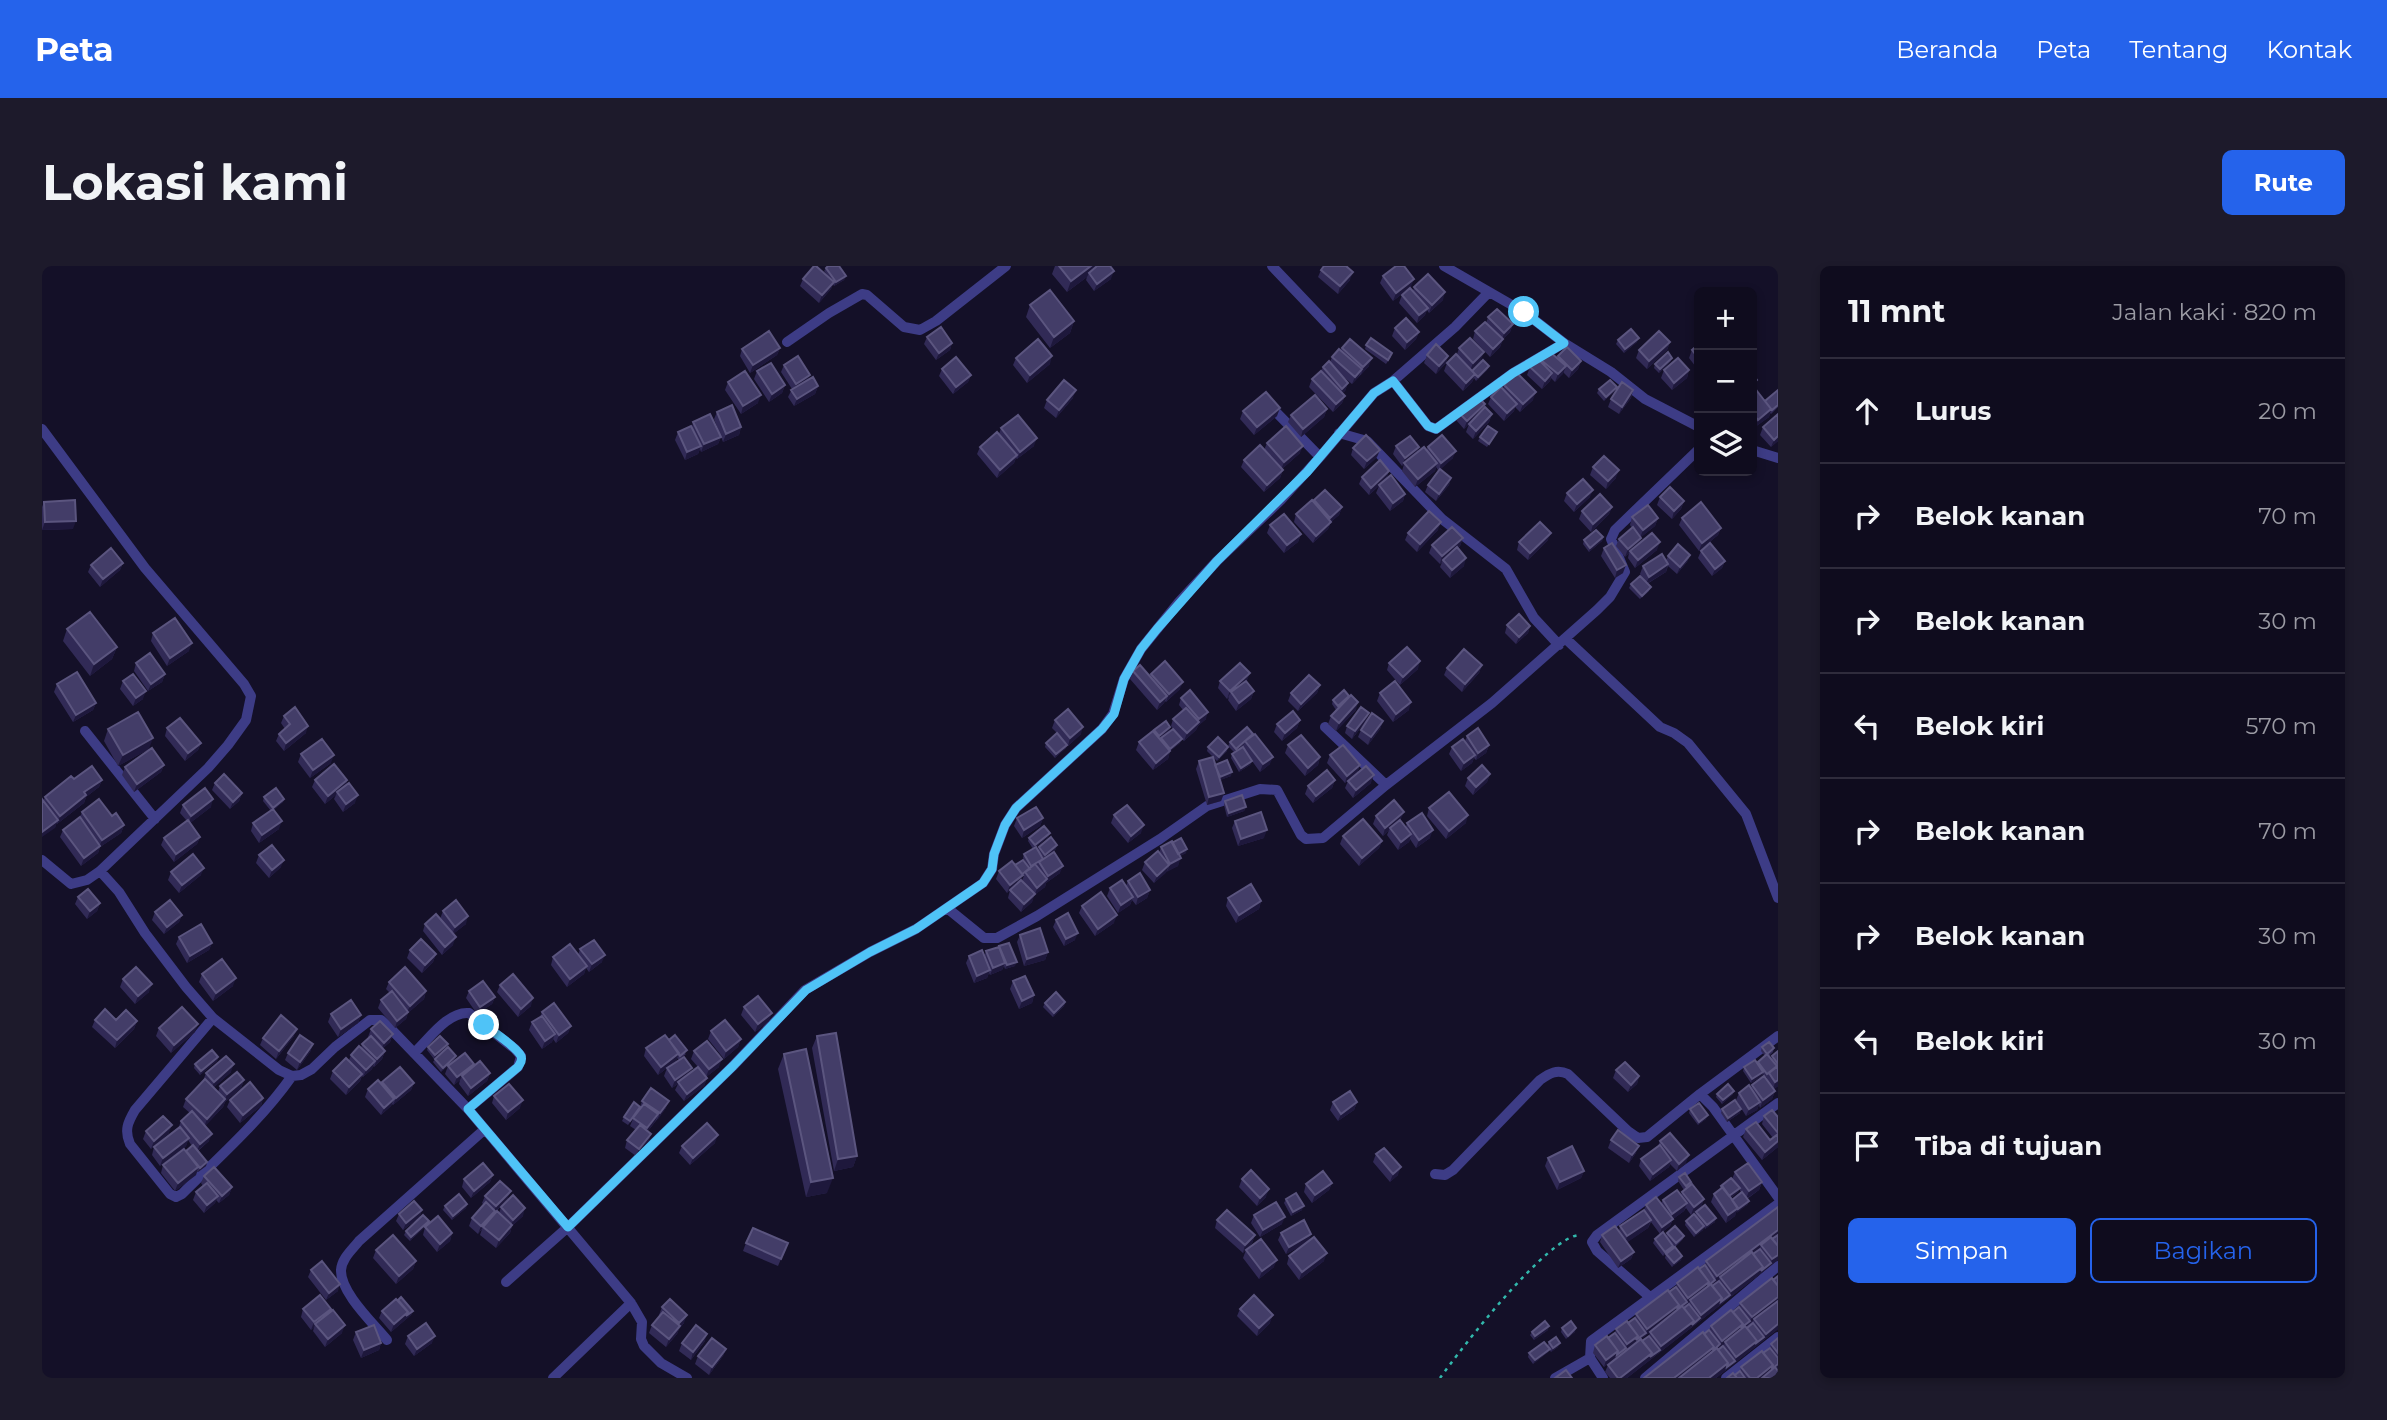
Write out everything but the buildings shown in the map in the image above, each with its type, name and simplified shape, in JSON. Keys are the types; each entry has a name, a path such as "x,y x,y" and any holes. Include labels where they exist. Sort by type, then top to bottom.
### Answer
{"street":[{"path":"788,342 862,294 867,295 904,327 920,330 936,321 1006,266"},
{"path":"1272,266 1331,328"},
{"path":"1444,266 1524,312 1645,399 1694,425"},
{"path":"506,1282 568,1227 733,1066 806,990 862,956 916,929 983,883 992,869 994,854 1005,825 1016,808 1102,729 1114,714 1124,679 1141,649 1157,629 1217,561 1281,500 1374,393 1393,381 1455,327 1488,293"},
{"path":"1393,381 1428,426 1436,429 1513,373 1564,343"},
{"path":"1272,408 1320,457"},
{"path":"42,429 145,568 244,684 251,696 246,720 228,745 208,768 100,871 87,880 71,884 42,860"},
{"path":"1339,433 1367,441 1443,519 1506,569 1534,618 1660,727 1674,733 1699,754 1746,814 1778,898"},
{"path":"1757,452 1778,458"},
{"path":"947,908 984,938 997,938 1160,839 1207,806 1260,789 1277,790 1301,835 1306,839 1322,838 1385,785 1492,703 1610,597 1624,575 1624,568 1611,539 1615,530 1694,454"},
{"path":"1325,727 1385,785"},
{"path":"85,731 155,819"},
{"path":"100,871 119,892 145,933 178,976 213,1017 279,1070 292,1076 301,1075 312,1069 335,1046 370,1020 381,1020 468,1109 631,1303 642,1322 641,1339 644,1346 661,1363 687,1378"},
{"path":"414,1053 452,1016 463,1013 469,1013 515,1049 521,1056 518,1067 468,1109"},
{"path":"213,1017 135,1110 127,1124 130,1144 170,1194 176,1197 182,1194 250,1127 292,1076"},
{"path":"1435,1174 1453,1171 1550,1072 1562,1071 1568,1074 1628,1131 1638,1138 1647,1137 1778,1036"},
{"path":"1700,1094 1735,1136 1778,1197"},
{"path":"1651,1298 1597,1251 1592,1242 1597,1235 1778,1103"},
{"path":"387,1340 348,1293 341,1269 344,1261 359,1241 485,1129"},
{"path":"1603,1378 1590,1358 1591,1341 1778,1203"},
{"path":"1645,1378 1778,1266"},
{"path":"553,1378 631,1303"},
{"path":"1727,1378 1778,1337"},
{"path":"1555,1378 1590,1358"}],"path":[{"path":"1440,1378 1470,1336 1559,1242 1576,1234 1585,1235 1592,1242"}],"route":[{"path":"484,1025 515,1049 521,1056 521,1062 468,1109 568,1227 733,1066 806,990 844,966 916,929 983,883 992,869 994,854 1005,825 1016,808 1102,729 1114,714 1124,679 1141,649 1217,561 1307,472 1374,393 1393,381 1428,426 1436,429 1513,373 1564,343 1524,312"}]}
